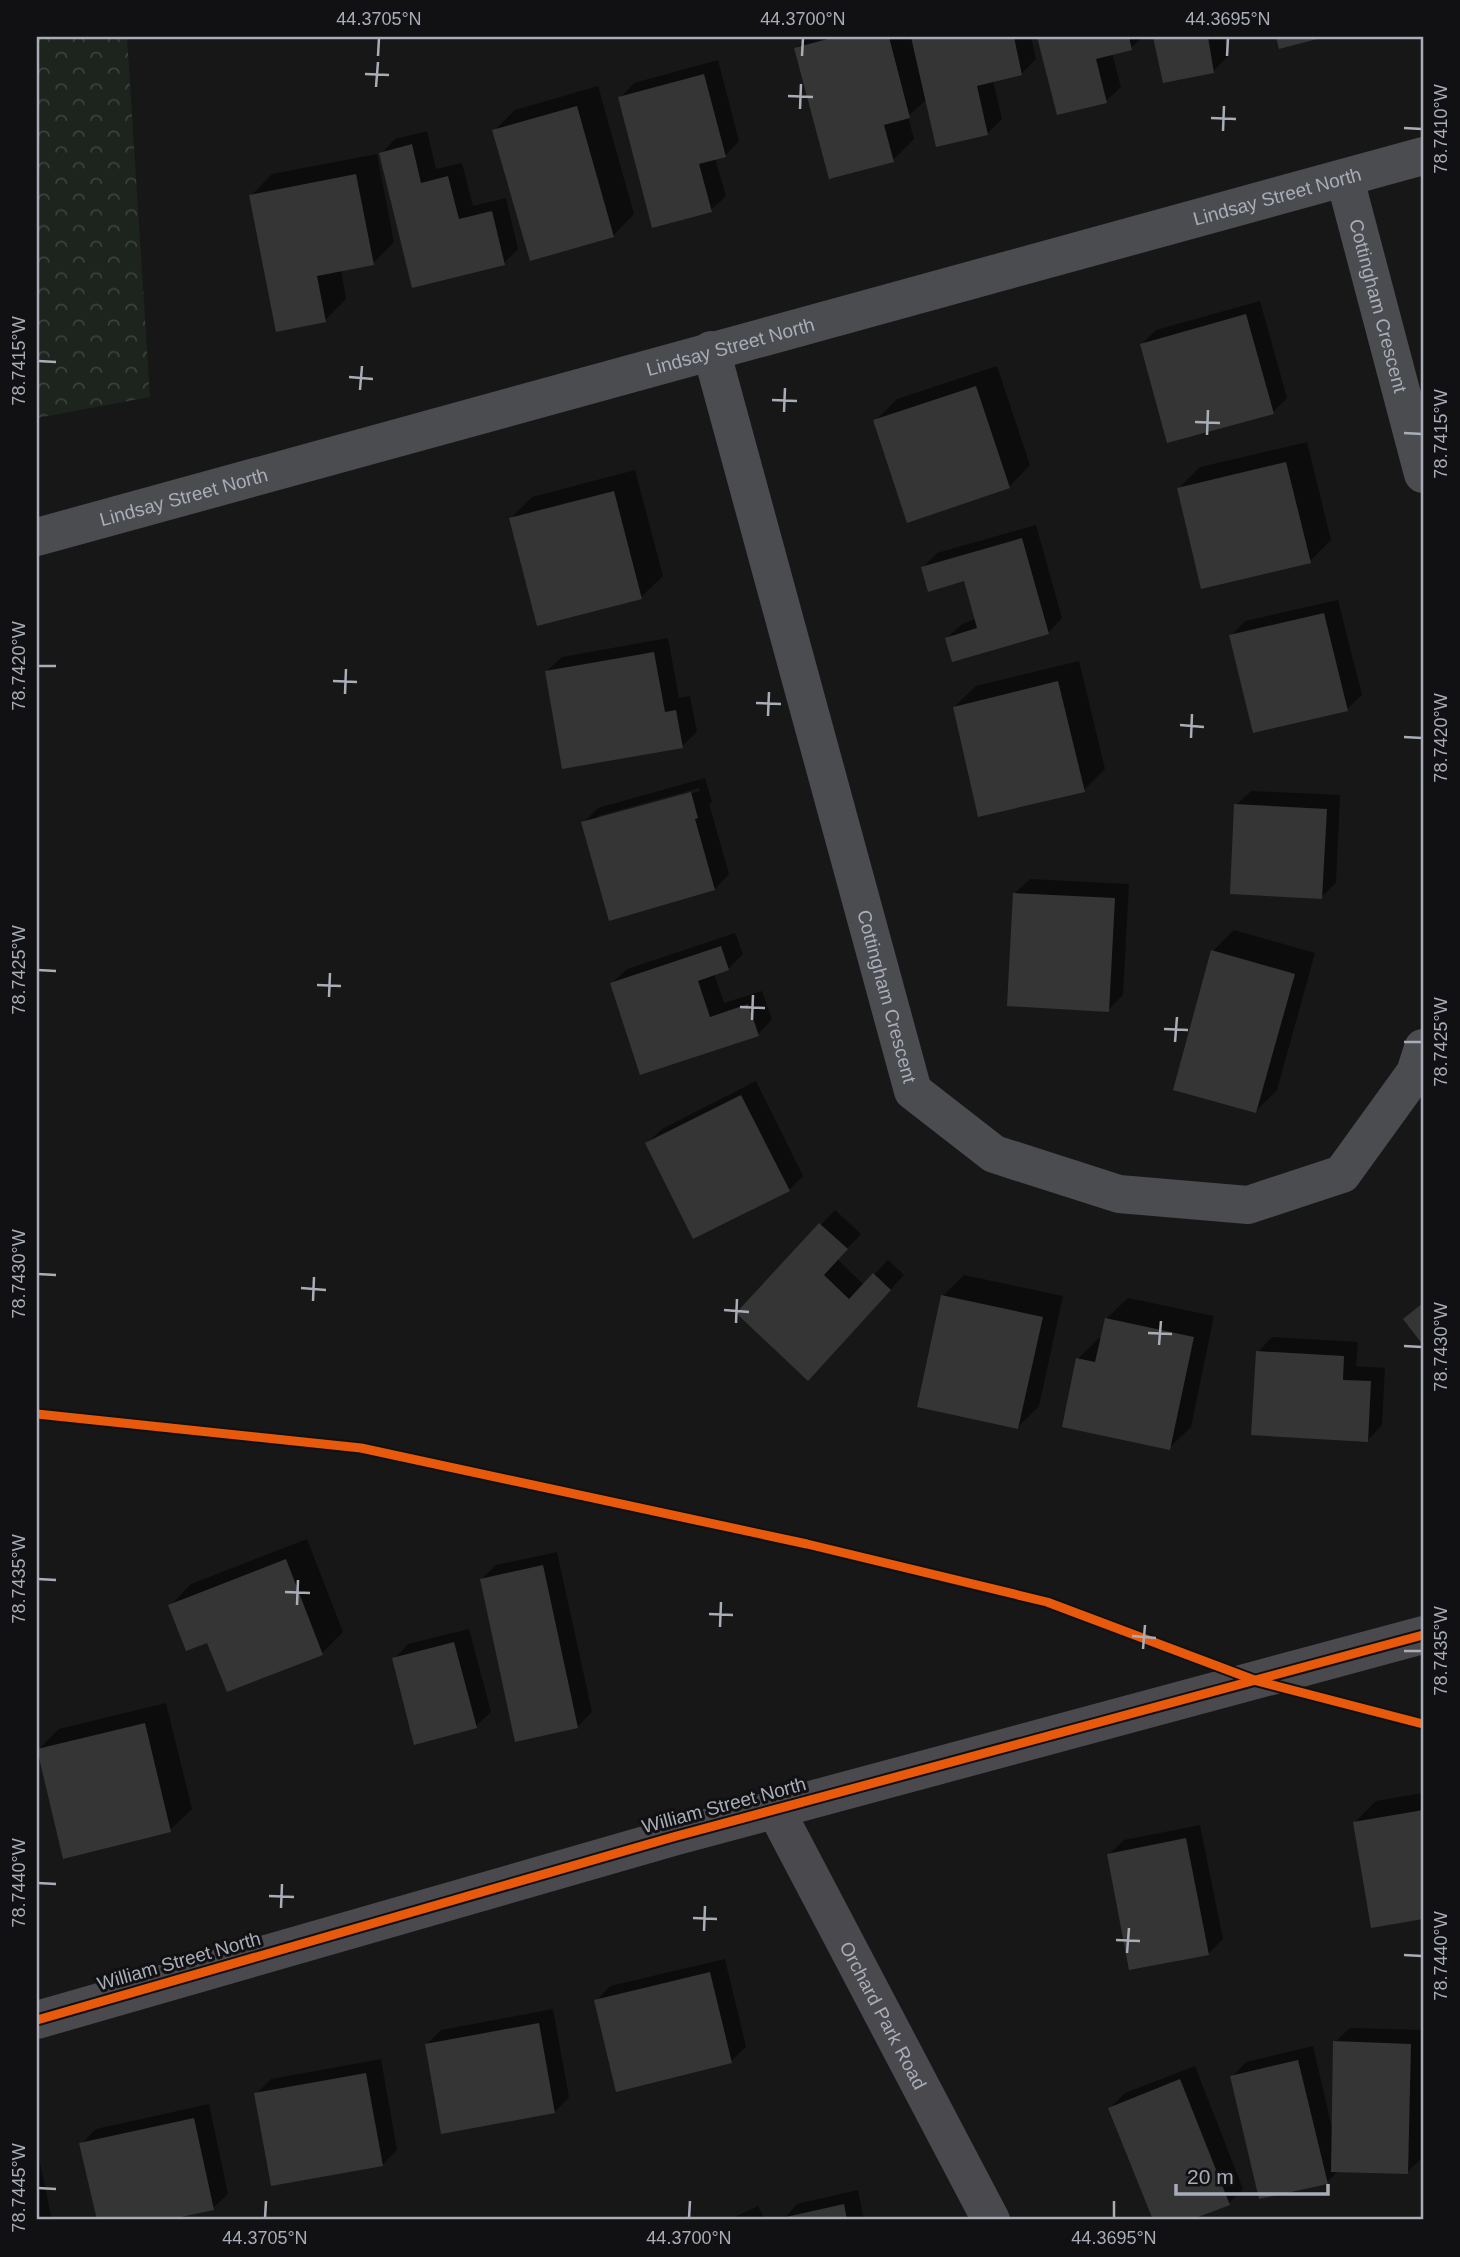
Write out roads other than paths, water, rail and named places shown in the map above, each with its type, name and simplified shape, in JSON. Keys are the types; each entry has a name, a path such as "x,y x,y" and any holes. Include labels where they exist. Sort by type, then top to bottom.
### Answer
{"street":[{"name":"Lindsay Street North","path":"37,537 1423,156"},
{"name":"Cottingham Crescent","path":"1345,179 1423,474"},
{"name":"Cottingham Crescent","path":"712,350 913,1091 995,1154 1119,1194 1248,1205 1342,1174 1415,1073 1423,1048"},
{"name":"William Street North","path":"37,2020 775,1809 1423,1635"},
{"name":"Orchard Park Road","path":"775,1809 991,2220"}]}
